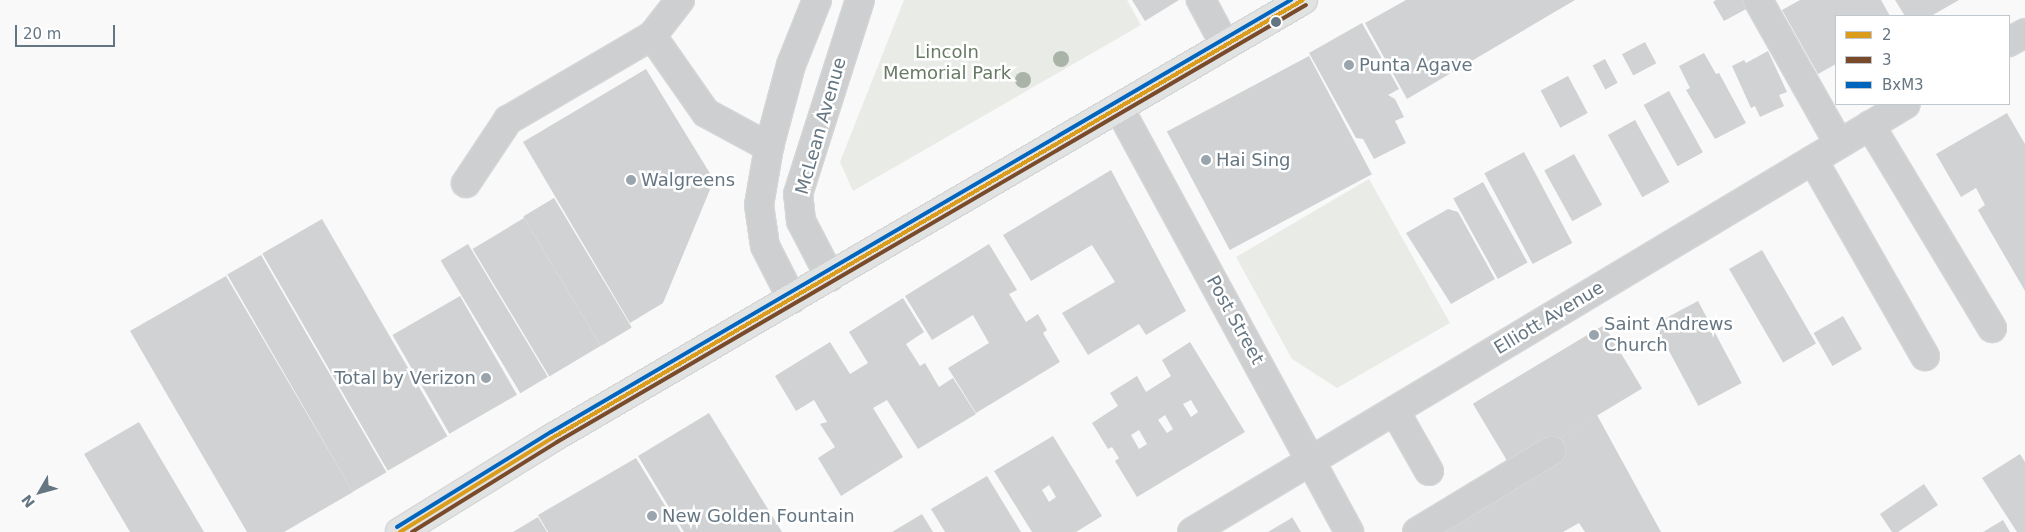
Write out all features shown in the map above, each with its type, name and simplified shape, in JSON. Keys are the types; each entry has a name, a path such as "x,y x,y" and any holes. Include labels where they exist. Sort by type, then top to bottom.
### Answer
{"main road":[{"path":"400,532 792,299 1303,0"}],"street":[{"path":"466,183 508,120 652,36 680,0"},
{"path":"792,299 760,228 759,205 769,147 791,65 817,0"},
{"name":"McLean Avenue","path":"830,277 801,221 798,194 860,0"},
{"path":"1201,0 1225,46"},
{"path":"1758,0 1839,144"},
{"path":"2010,41 2025,33"},
{"path":"652,36 706,113 769,147"},
{"name":"Elliott Avenue","path":"1192,532 1904,105"},
{"name":"Post Street","path":"1120,108 1313,461 1349,532"},
{"path":"1870,125 1992,328"},
{"path":"1813,160 1925,356"},
{"path":"1395,412 1429,471"},
{"path":"1417,532 1551,451"}],"green space":[{"name":"Lincoln Memorial Park","path":"904,0 1127,0 1141,25 853,191 840,162"},
{"path":"1369,179 1450,323 1337,388 1292,359 1236,257"}],"building":[{"path":"1132,0 1179,0 1145,21"},
{"path":"1406,0 1575,0 1407,99 1365,23"},
{"path":"1716,0 1743,0 1748,8 1724,21 1713,2"},
{"path":"1800,0 1881,0 1889,15 1835,15 1835,65 1818,74 1782,10"},
{"path":"1895,0 1959,0 1933,15 1904,15"},
{"path":"1362,23 1399,89 1388,95 1395,99 1404,117 1395,121 1406,143 1374,159 1363,139 1356,138 1309,53"},
{"path":"1645,42 1656,63 1633,75 1622,54"},
{"path":"1768,51 1787,92 1779,95 1784,106 1760,117 1755,106 1751,108 1732,66 1744,60 1746,63"},
{"path":"1704,53 1716,74 1719,73 1746,123 1715,139 1686,90 1690,88 1679,66"},
{"path":"1309,56 1372,174 1230,250 1167,132"},
{"path":"1605,59 1618,83 1605,89 1593,66"},
{"path":"646,69 714,180 663,303 630,323 523,142"},
{"path":"1568,76 1588,113 1560,128 1541,91"},
{"path":"1669,91 1703,152 1678,166 1644,105"},
{"path":"2007,113 2025,144 2025,291 1978,210 1985,205 1976,188 1961,197 1936,154"},
{"path":"1635,120 1669,182 1642,197 1608,135"},
{"path":"1524,152 1572,243 1533,264 1484,173"},
{"path":"1574,154 1602,205 1572,221 1544,170"},
{"path":"1111,170 1186,311 1146,335 1139,324 1088,355 1062,313 1115,282 1092,245 1031,281 1003,235"},
{"path":"1483,182 1528,262 1498,279 1453,198"},
{"path":"554,198 632,327 601,346 523,217"},
{"path":"1448,209 1458,212 1495,279 1451,304 1406,233"},
{"path":"524,218 601,346 549,377 473,249"},
{"path":"322,219 448,436 388,471 262,254"},
{"path":"468,244 548,377 520,393 441,260"},
{"path":"989,244 1017,290 1009,294 1026,322 1038,314 1047,330 1043,333 1060,362 976,413 948,368 989,343 973,315 932,340 905,296"},
{"path":"1762,250 1816,344 1783,363 1729,269"},
{"path":"261,255 386,472 353,492 227,274"},
{"path":"226,276 353,492 284,532 247,532 130,331"},
{"path":"460,296 517,395 449,434 392,335"},
{"path":"903,298 924,332 906,344 920,366 925,363 939,387 953,378 976,414 918,449 887,400 873,408 903,457 841,496 818,458 835,447 820,424 827,422 814,400 796,411 775,376 830,342 850,374 868,363 849,332"},
{"path":"1698,301 1742,383 1698,406 1655,324"},
{"path":"1843,316 1862,349 1833,366 1814,333"},
{"path":"1604,325 1642,388 1511,467 1473,404"},
{"path":"1190,342 1245,432 1137,497 1115,461 1119,458 1112,447 1108,449 1092,423 1118,406 1110,393 1137,376 1146,392 1171,376 1162,360","holes":["1191,400 1198,412 1191,417 1183,404","1165,415 1173,429 1167,433 1158,420","1139,430 1147,444 1139,449 1131,435"]},
{"path":"709,413 782,532 684,532 638,456"},
{"path":"1597,415 1661,532 1585,532 1579,523 1563,532 1438,532 1566,455 1558,439"},
{"path":"139,422 204,532 130,532 84,454"},
{"path":"1053,436 1102,516 1076,532 1032,532 994,471","holes":["1049,485 1056,497 1049,502 1042,490"]},
{"path":"2020,454 2025,462 2025,532 2017,532 1982,478"},
{"path":"636,458 681,532 548,532 538,515"},
{"path":"987,476 1021,532 945,532 931,509"},
{"path":"1924,484 1938,505 1898,532 1892,532 1880,514"},
{"path":"922,514 933,532 892,532"},
{"path":"538,517 547,532 513,532"},
{"path":"1292,517 1301,532 1268,532 1290,519"},
{"path":"2003,520 2010,532 1983,532"}],"transit line":[{"name":"BxM3","path":"397,527 551,432 1291,0"},
{"name":"2","path":"400,532 554,437 1303,0"},
{"name":"3","path":"412,532 557,442 1306,5"}],"place":[{"name":"Punta Agave","path":"1349,65"},
{"name":"Hai Sing","path":"1206,160"},
{"name":"Walgreens","path":"631,180"},
{"name":"Saint Andrews Church","path":"1594,335"},
{"name":"Total by Verizon","path":"486,378"},
{"name":"New Golden Fountain","path":"652,516"}]}
